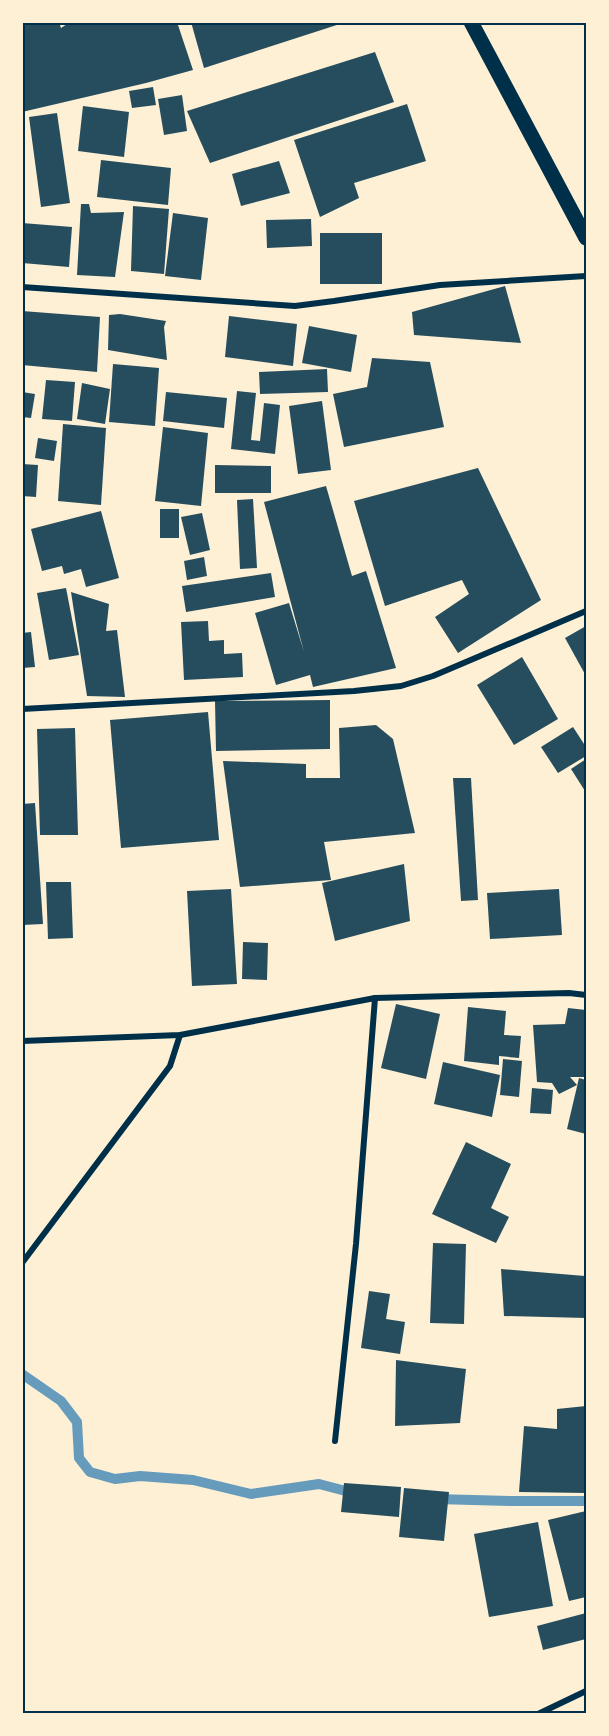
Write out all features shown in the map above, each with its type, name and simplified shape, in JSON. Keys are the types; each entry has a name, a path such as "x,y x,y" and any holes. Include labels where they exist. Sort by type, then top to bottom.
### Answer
{"main road":[{"path":"471,22 586,238"}],"street":[{"path":"22,287 296,306 440,285 586,276"},
{"path":"22,709 354,691 401,686 433,676 586,611"},
{"path":"22,1041 180,1035 375,998 586,994"},
{"path":"335,1440 356,1244 375,998"},
{"path":"22,1263 170,1066 180,1035"},
{"path":"538,1713 586,1691"}],"building":[{"path":"22,22 59,22 61,28 70,22 177,22 193,70 22,112"},
{"path":"191,22 343,22 343,23 204,68"},
{"path":"375,52 394,102 210,163 187,111"},
{"path":"153,87 156,105 132,108 129,91"},
{"path":"182,95 187,131 164,135 158,99"},
{"path":"407,104 426,161 354,183 359,198 320,217 294,140"},
{"path":"83,106 129,112 124,157 78,151"},
{"path":"57,113 70,203 41,207 29,117"},
{"path":"101,160 171,168 168,205 97,197"},
{"path":"279,161 290,193 241,206 232,174"},
{"path":"81,204 89,204 91,213 124,212 115,277 77,275"},
{"path":"133,206 169,209 164,274 131,271"},
{"path":"173,213 208,218 201,280 165,276"},
{"path":"311,219 312,246 267,248 266,220"},
{"path":"22,223 72,227 69,267 22,263"},
{"path":"320,233 382,233 382,284 320,284"},
{"path":"505,286 521,343 414,335 412,312"},
{"path":"22,311 100,317 97,372 22,365"},
{"path":"120,314 166,321 164,327 167,360 108,350 109,315"},
{"path":"229,316 297,324 293,366 225,357"},
{"path":"309,326 357,335 351,372 302,363"},
{"path":"372,358 430,362 444,427 344,447 333,394 367,387"},
{"path":"113,364 159,368 155,426 109,422"},
{"path":"327,369 328,392 260,394 259,372"},
{"path":"46,380 75,382 72,421 42,419"},
{"path":"82,383 110,389 105,424 77,419"},
{"path":"237,391 256,393 251,440 260,441 264,403 280,405 275,454 231,449"},
{"path":"22,392 35,394 31,418 22,417"},
{"path":"166,392 227,398 224,428 163,421"},
{"path":"322,401 331,470 298,474 289,406"},
{"path":"63,424 106,428 101,505 58,501"},
{"path":"163,427 208,433 201,506 155,501"},
{"path":"38,438 57,441 54,461 35,458"},
{"path":"22,464 38,465 36,497 22,496"},
{"path":"215,465 271,466 271,493 215,493"},
{"path":"478,468 541,600 458,653 435,617 469,594 462,580 385,606 354,501"},
{"path":"326,486 352,576 366,571 396,668 313,687 310,675 276,685 255,613 289,603 304,652 264,502"},
{"path":"253,499 257,568 240,569 237,500"},
{"path":"160,509 179,509 179,538 160,538"},
{"path":"101,511 119,578 86,587 81,569 64,574 62,566 42,571 31,529"},
{"path":"202,513 210,550 190,555 181,517"},
{"path":"204,557 207,576 187,580 184,561"},
{"path":"271,573 275,597 186,612 182,586"},
{"path":"66,588 79,655 49,660 37,593"},
{"path":"71,592 109,604 106,631 117,630 125,697 87,696"},
{"path":"208,621 209,641 224,640 224,654 242,653 243,677 184,680 181,622"},
{"path":"586,626 586,676 565,638"},
{"path":"31,632 35,667 22,668 22,633"},
{"path":"522,657 558,719 514,745 477,685"},
{"path":"330,700 330,749 216,751 215,701"},
{"path":"208,712 219,840 121,848 110,720"},
{"path":"376,725 393,739 415,833 324,842 331,880 240,887 223,761 306,764 306,778 340,778 339,728"},
{"path":"573,727 586,747 586,756 558,773 541,747"},
{"path":"75,728 78,835 40,835 37,729"},
{"path":"586,759 586,790 585,791 571,769"},
{"path":"453,778 471,778 478,900 461,901"},
{"path":"35,803 43,924 22,925 22,804"},
{"path":"404,864 410,921 335,941 322,883"},
{"path":"46,882 71,882 73,938 48,939"},
{"path":"231,889 237,984 192,986 187,891"},
{"path":"559,889 562,935 490,939 487,893"},
{"path":"243,942 268,943 267,980 242,979"},
{"path":"396,1004 440,1014 426,1079 381,1068"},
{"path":"468,1007 506,1011 504,1035 521,1036 519,1058 499,1056 499,1065 464,1061"},
{"path":"568,1008 586,1010 586,1077 570,1077 577,1085 559,1094 552,1083 537,1082 533,1025 565,1024"},
{"path":"503,1059 522,1061 519,1097 500,1095"},
{"path":"443,1062 500,1075 492,1117 434,1104"},
{"path":"579,1078 586,1080 586,1134 567,1129"},
{"path":"532,1088 553,1090 551,1114 530,1113"},
{"path":"466,1142 511,1164 491,1208 509,1217 496,1243 432,1214"},
{"path":"433,1243 466,1244 464,1324 430,1323"},
{"path":"501,1269 585,1276 586,1318 504,1316"},
{"path":"369,1291 390,1294 386,1319 405,1322 400,1354 361,1348"},
{"path":"396,1360 466,1369 460,1423 395,1426"},
{"path":"586,1406 586,1493 519,1492 524,1426 557,1429 557,1409"},
{"path":"344,1483 401,1487 399,1517 341,1512"},
{"path":"404,1488 449,1492 444,1541 399,1537"},
{"path":"586,1511 586,1597 569,1601 548,1520"},
{"path":"538,1522 553,1606 489,1617 474,1534"},
{"path":"586,1613 586,1639 543,1650 537,1626"}],"waterway":[{"path":"22,1374 61,1401 77,1422 79,1458 90,1472 115,1479 140,1476 193,1480 251,1494 319,1484 357,1494"},
{"path":"435,1499 586,1501"}]}
